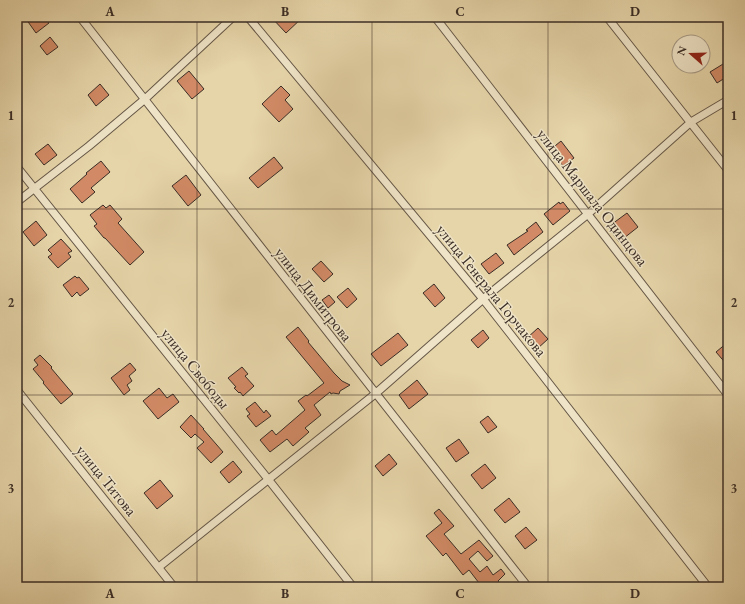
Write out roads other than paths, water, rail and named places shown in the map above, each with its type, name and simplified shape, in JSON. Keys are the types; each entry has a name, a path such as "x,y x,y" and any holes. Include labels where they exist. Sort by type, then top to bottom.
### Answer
{"street":[{"name":"улица Димитрова","path":"80,17 528,587"},
{"path":"17,202 33,188 89,146 145,99 233,17"},
{"name":"улица Генерала Горчакова","path":"248,17 483,299 708,587"},
{"name":"улица Маршала Одинцова","path":"435,17 728,395"},
{"path":"607,17 728,170"},
{"path":"159,567 375,394 483,299 588,214 691,122 728,100"},
{"name":"улица Свободы","path":"17,167 268,479 352,587"},
{"name":"улица Титова","path":"17,390 174,587"}]}
